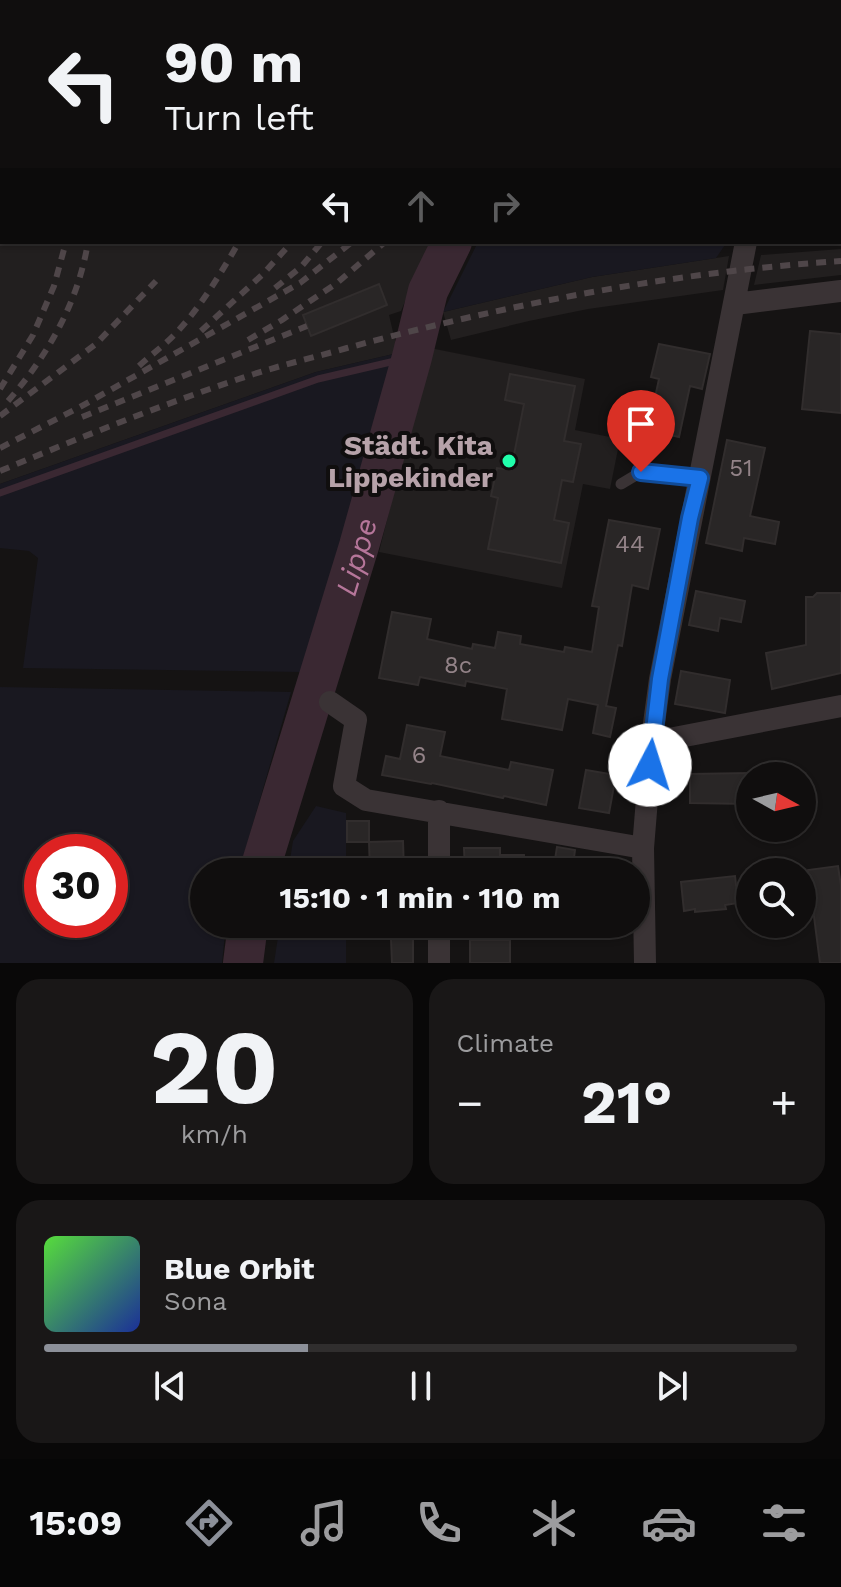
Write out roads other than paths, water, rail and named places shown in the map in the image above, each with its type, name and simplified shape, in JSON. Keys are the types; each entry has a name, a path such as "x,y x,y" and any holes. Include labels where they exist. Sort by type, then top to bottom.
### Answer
{"street":[{"path":"645,963 643,848 660,679 746,244"},
{"path":"735,304 841,291"},
{"path":"330,702 356,720 344,786 366,800 643,848"},
{"path":"652,738 669,739 841,706"},
{"path":"439,811 439,858"},
{"path":"439,938 439,963"}],"lane":[{"path":"621,484 641,472 700,478"}],"waterway":[{"name":"Lippe","path":"263,858 359,546 428,291 451,244"},
{"path":"0,493 318,379 412,357"},
{"name":"Lippe","path":"243,963 246,938"}],"railway":[{"path":"0,389 33,335 54,286 65,244"},
{"path":"8,401 36,365 59,327 77,286 88,244"},
{"path":"139,366 186,322 238,244"},
{"path":"201,331 263,274 290,244"},
{"path":"275,288 301,267 320,244"},
{"path":"0,448 80,407 300,283 349,244"},
{"path":"248,340 337,283 383,244"},
{"path":"0,471 222,385 408,332 592,292 716,273 841,261"},
{"path":"0,416 96,344 156,281"},
{"path":"82,417 307,326"}],"place":[{"name":"Städt. Kita Lippekinder","path":"509,461"}]}
